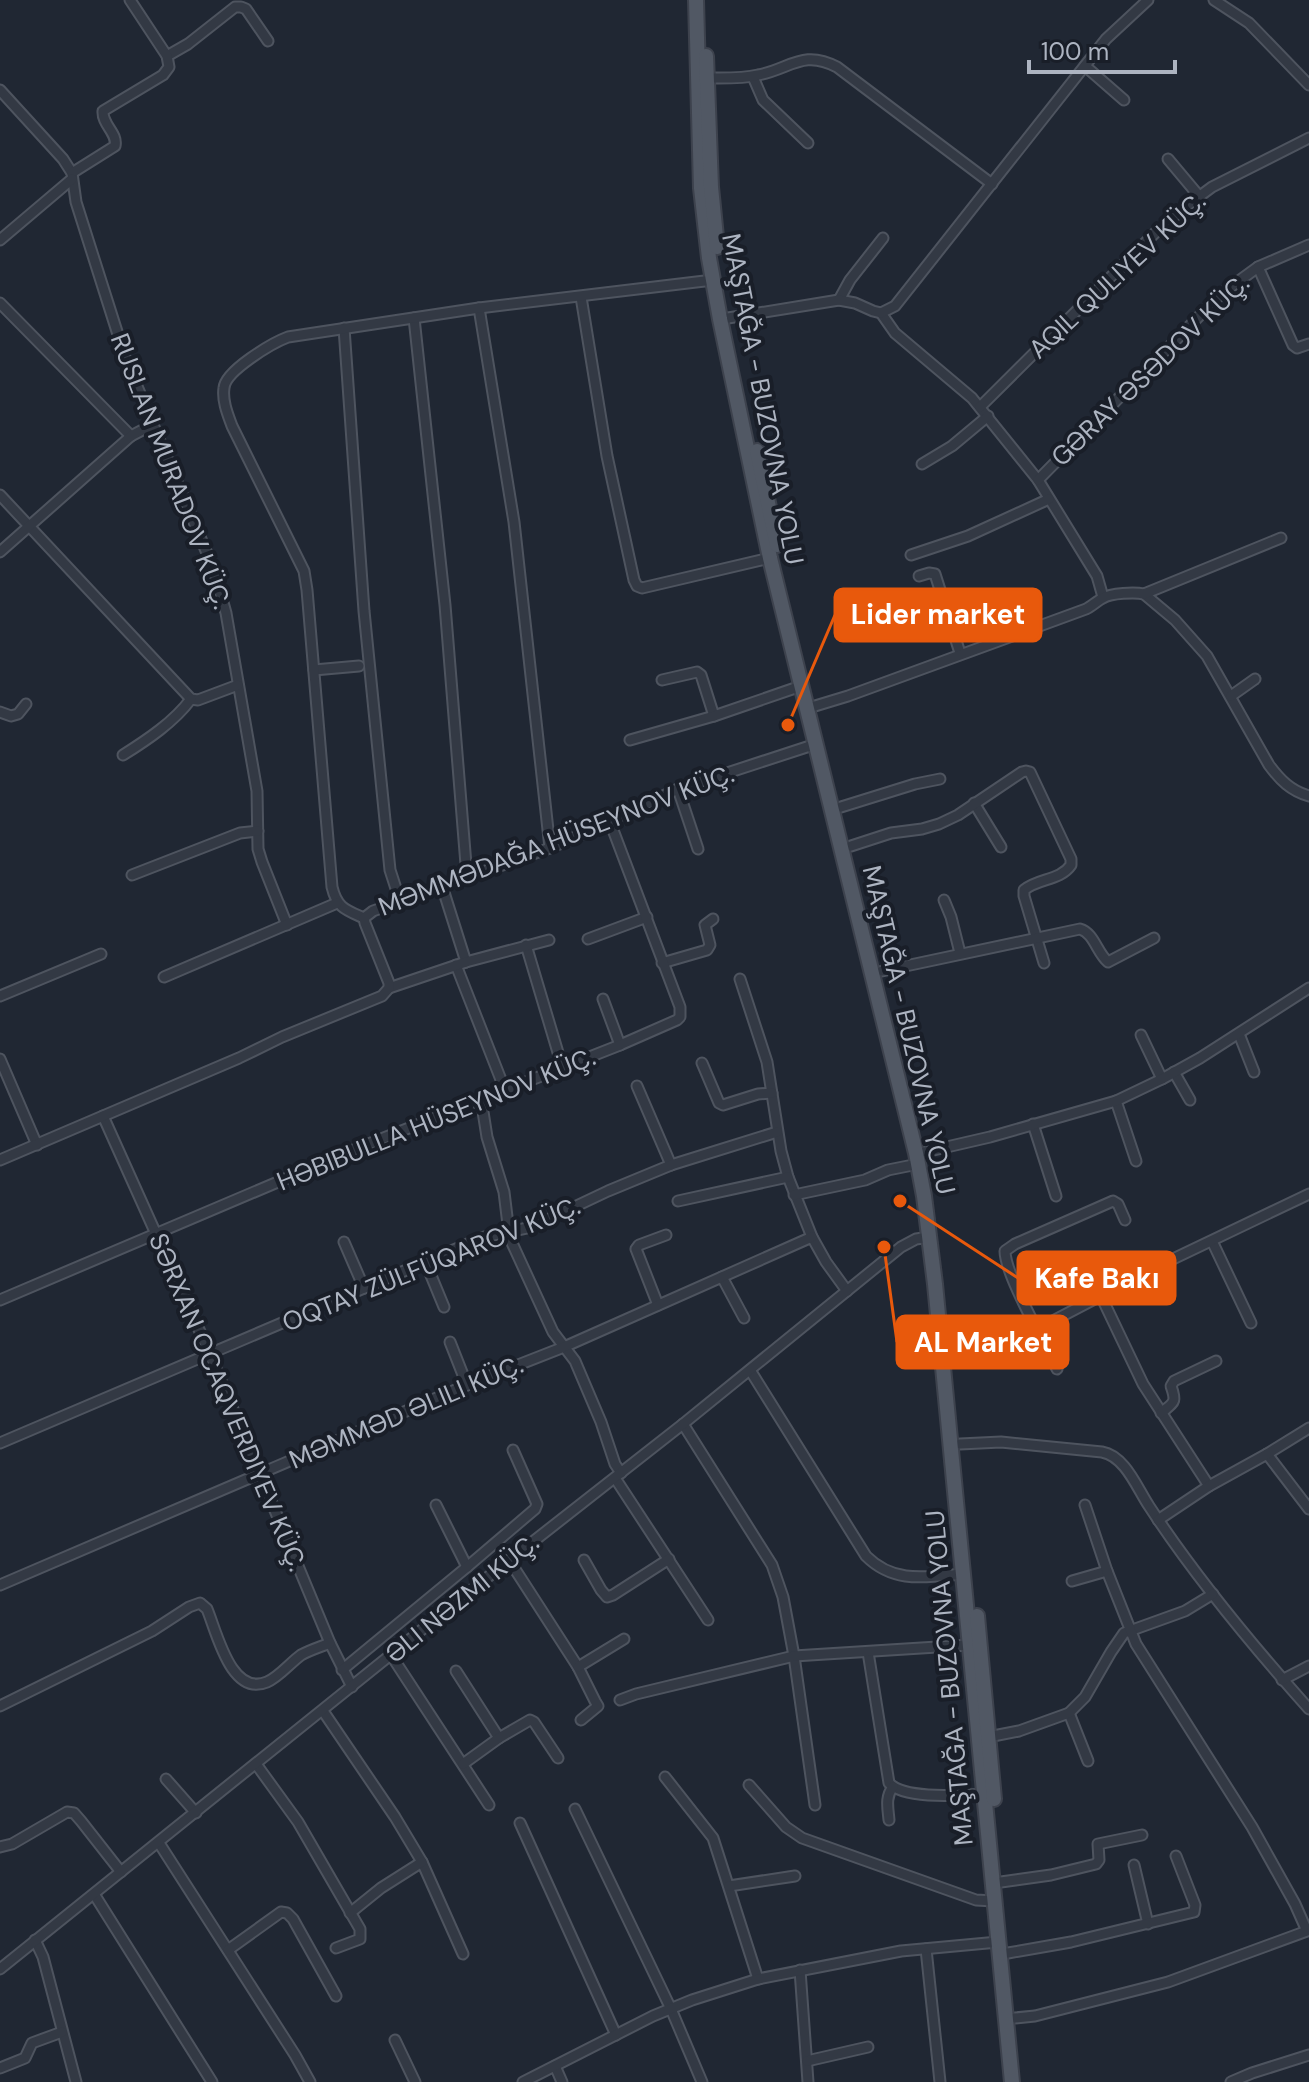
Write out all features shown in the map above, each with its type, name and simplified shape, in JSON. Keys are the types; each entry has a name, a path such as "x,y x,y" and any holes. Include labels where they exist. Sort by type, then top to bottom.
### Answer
{"main road":[{"name":"MAŞTAĞA - BUZOVNA YOLU","path":"696,0 701,188 770,558 922,1158 934,1236 969,1645 994,1901 1003,1948 1012,2082"},
{"path":"705,0 717,279 815,706 882,971 922,1158"},
{"path":"934,1236 960,1444 1001,1882 1003,1948 1015,2018 1021,2082"}],"street":[{"path":"0,240 72,176 115,146 103,111 163,75 169,67 167,56 130,0"},
{"path":"728,318 839,300 881,313 895,306 1106,39 1148,0"},
{"path":"1214,0 1249,23 1309,85"},
{"path":"167,56 188,44 235,7 246,9 268,41"},
{"path":"706,78 753,77 802,60 823,60 837,67 992,184"},
{"path":"1085,66 1124,100"},
{"path":"753,77 763,100 808,143"},
{"name":"RUSLAN MURADOV KÜÇ.","path":"0,90 63,159 72,176 76,202 126,360 219,587 257,791 258,849 287,925"},
{"name":"AQIL QULIYEV KÜÇ.","path":"980,407 1156,232 1199,196 1309,138"},
{"path":"1168,159 1199,196"},
{"path":"839,300 850,280 883,238"},
{"name":"GƏRAY ƏSƏDOV KÜÇ.","path":"1038,480 1221,294 1258,267 1309,245"},
{"path":"1258,267 1293,345 1297,348 1309,344"},
{"path":"364,918 337,903 332,887 304,571 232,426 223,390 228,376 279,340 299,335 479,308 717,279"},
{"path":"581,297 607,456 637,586 642,588 770,558"},
{"path":"0,303 131,436"},
{"path":"479,308 514,522 550,848"},
{"path":"881,313 895,333 961,386 988,416 1038,480 1097,576 1103,597"},
{"path":"414,318 445,605 467,877"},
{"path":"344,328 364,611 390,870 400,901"},
{"path":"922,464 952,446 988,416"},
{"path":"0,552 131,436 152,425"},
{"path":"0,495 191,699 198,700 238,685"},
{"path":"911,555 968,536 1049,499"},
{"path":"815,706 1086,609 1103,597 1144,594 1281,538"},
{"path":"919,576 935,574 960,653"},
{"path":"1144,594 1197,643 1280,780 1309,796"},
{"path":"314,670 359,666"},
{"path":"662,680 697,672 701,675 714,716"},
{"path":"1231,696 1255,679"},
{"path":"630,740 714,716 801,686"},
{"path":"123,755 147,739 191,699"},
{"path":"0,712 11,716 18,714 26,704"},
{"name":"MƏMMƏDAĞA HÜSEYNOV KÜÇ.","path":"389,988 387,975 364,918 373,911 550,848 678,789 816,744"},
{"path":"851,846 891,833 932,827 949,820 1022,772 1030,772 1071,859 1071,865 1063,874 1024,890 1044,963"},
{"path":"841,807 940,779"},
{"path":"678,789 698,849"},
{"path":"974,803 1001,847"},
{"name":"HƏBIBULLA HÜSEYNOV KÜÇ.","path":"0,1300 353,1150 620,1045 680,1017 680,1007 610,822"},
{"path":"132,875 240,833 258,831"},
{"path":"442,886 461,963 505,1090"},
{"path":"944,900 960,953"},
{"path":"164,977 337,903"},
{"path":"588,939 647,917"},
{"path":"662,963 709,948 705,925 713,919"},
{"path":"882,971 1080,929 1086,930 1108,962 1154,938"},
{"path":"0,1160 282,1037 361,1006 382,996 389,988 461,963 549,940"},
{"path":"526,945 562,1066"},
{"path":"0,996 101,954"},
{"path":"740,979 767,1062 777,1132 794,1195 812,1237 847,1291"},
{"path":"794,1195 865,1180 968,1143 1116,1101 1162,1079 1239,1034 1309,988"},
{"path":"603,999 620,1045"},
{"path":"1239,1034 1254,1072"},
{"path":"1141,1035 1162,1079"},
{"path":"0,1059 37,1145"},
{"path":"702,1063 719,1103 723,1105 772,1093"},
{"path":"1174,1072 1190,1100"},
{"path":"637,1086 671,1165"},
{"path":"481,1099 487,1137 504,1192 509,1233 516,1253 553,1332 575,1361 601,1422 618,1476 708,1620"},
{"path":"1116,1101 1136,1161"},
{"name":"SƏRXAN OCAQVERDIYEV KÜÇ.","path":"103,1116 210,1354 330,1643 352,1687"},
{"path":"1033,1124 1056,1196"},
{"name":"OQTAY ZÜLFÜQAROV KÜÇ.","path":"0,1443 484,1237 532,1227 671,1165 777,1132"},
{"path":"678,1201 788,1177"},
{"path":"951,1361 994,1351 1154,1268 1309,1194"},
{"path":"1057,1369 1008,1264 1005,1251 1113,1201 1118,1204 1125,1220"},
{"path":"658,1305 636,1249 666,1235"},
{"name":"ƏLI NƏZMI KÜÇ.","path":"0,1969 901,1247 916,1239 934,1236"},
{"name":"MƏMMƏD ƏLILI KÜÇ.","path":"0,1585 467,1385 564,1347 812,1237"},
{"path":"1212,1241 1251,1323"},
{"path":"344,1242 364,1288"},
{"path":"425,1261 444,1307"},
{"path":"722,1277 744,1318"},
{"path":"1101,1296 1143,1384 1209,1486"},
{"path":"450,1342 467,1385"},
{"path":"1161,1413 1176,1398 1171,1386 1174,1381 1216,1361"},
{"path":"750,1370 873,1563 899,1576 963,1574"},
{"path":"683,1424 772,1565 783,1597 794,1656 815,1805"},
{"path":"1158,1520 1209,1486 1309,1428"},
{"path":"960,1444 1001,1442 1114,1456 1213,1594 1309,1709"},
{"path":"342,1670 535,1509 537,1504 513,1450"},
{"path":"1267,1454 1309,1509"},
{"path":"436,1505 467,1567"},
{"path":"1015,2018 1035,2016 1168,1982 1308,1931 1252,1827 1143,1655 1107,1571 1085,1505"},
{"path":"584,1560 607,1597 669,1559"},
{"path":"509,1560 578,1667 598,1706 581,1720"},
{"path":"1072,1581 1107,1571"},
{"path":"988,1737 1019,1731 1069,1713 1085,1697 1120,1637 1130,1630 1185,1611 1213,1594"},
{"path":"0,1706 152,1631 200,1603 207,1609 233,1671 252,1685 267,1682 303,1654 330,1643"},
{"path":"578,1667 624,1639"},
{"path":"620,1700 794,1656 969,1645"},
{"path":"868,1652 887,1777 893,1787 929,1795 984,1794"},
{"path":"391,1655 489,1805"},
{"path":"1282,1680 1309,1666"},
{"path":"456,1671 499,1738"},
{"path":"323,1711 422,1862 463,1954"},
{"path":"1069,1713 1088,1761"},
{"path":"463,1764 530,1720 558,1758"},
{"path":"256,1764 298,1822 360,1929 360,1939 336,1948"},
{"path":"665,1777 713,1838 758,1979"},
{"path":"166,1779 196,1813"},
{"path":"749,1785 786,1827 802,1838 976,1900 994,1901"},
{"path":"889,1820 887,1799 893,1787"},
{"path":"575,1809 671,2009 702,2082"},
{"path":"0,1847 12,1844 67,1812 74,1813 121,1872"},
{"path":"520,1823 616,2035"},
{"path":"1001,1882 1051,1875 1096,1864 1099,1860 1098,1844 1142,1835"},
{"path":"159,1843 310,2082"},
{"path":"523,2082 671,2009 758,1979 864,1957 926,1949 1062,1944 1194,1912 1195,1905 1176,1856"},
{"path":"350,1913 381,1888 422,1862"},
{"path":"1134,1865 1148,1924"},
{"path":"729,1886 795,1876"},
{"path":"94,1894 212,2082"},
{"path":"228,1950 281,1912 287,1913 336,1996"},
{"path":"35,1940 43,1957 76,2082"},
{"path":"926,1949 940,2082"},
{"path":"800,1970 808,2082"},
{"path":"0,2068 25,2058 32,2043 62,2032"},
{"path":"395,2040 415,2082"},
{"path":"807,2061 868,2047"},
{"path":"1231,2082 1309,2055"},
{"path":"555,2066 562,2082"}],"place":[{"name":"Lider market","path":"788,725"},
{"name":"Kafe Bakı","path":"900,1201"},
{"name":"AL Market","path":"884,1247"}]}
